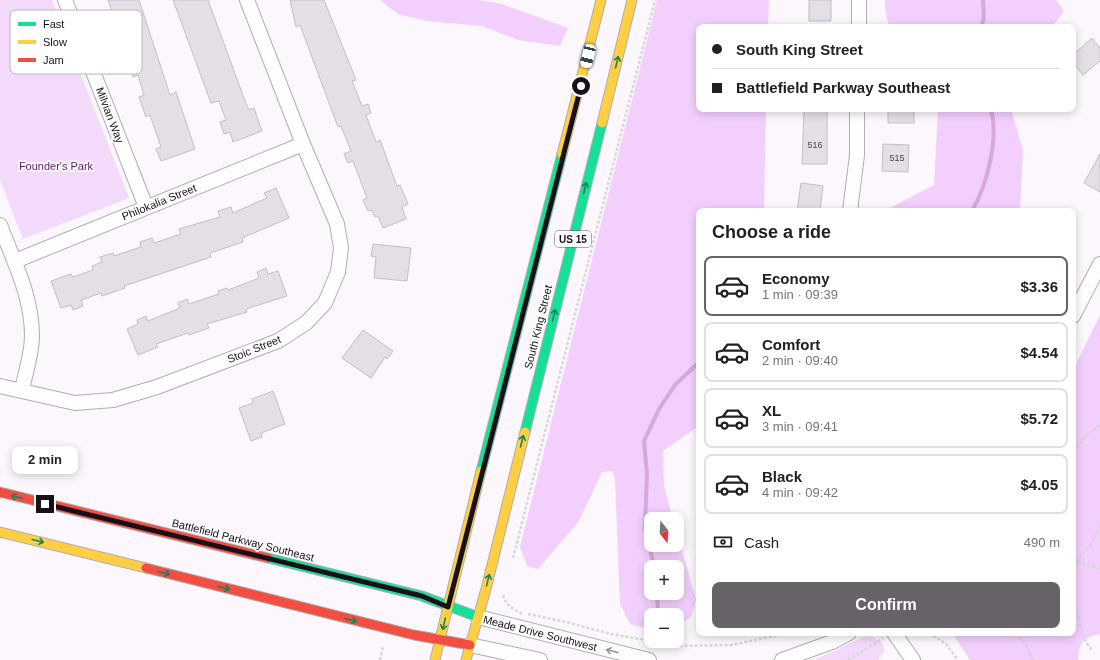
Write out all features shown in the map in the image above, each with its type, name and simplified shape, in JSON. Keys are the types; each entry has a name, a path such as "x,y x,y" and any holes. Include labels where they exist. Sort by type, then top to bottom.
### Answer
{"main road":[{"name":"South King Street","path":"435,660 601,0"},
{"name":"South King Street","path":"466,660 632,0"},
{"name":"Battlefield Parkway Southeast","path":"0,492 422,596 478,617"},
{"path":"0,532 440,641 470,645"}],"street":[{"name":"Milvian Way","path":"65,0 69,10"},
{"name":"Stoic Street","path":"0,386 75,403 113,400 157,387 278,341 306,322 324,303 338,272 341,248 337,224 303,144 247,0"},
{"path":"859,0 859,24"},
{"name":"Milvian Way","path":"94,74 146,207"},
{"path":"850,208 857,155 857,112"},
{"name":"Philokalia Street","path":"15,260 303,144"},
{"path":"0,225 15,260 30,306 32,337 22,391"},
{"path":"1076,310 1100,264"},
{"name":"Meade Drive Southwest","path":"478,617 650,660"},
{"path":"782,660 832,642 843,636"},
{"path":"890,636 913,660"},
{"path":"470,645 540,660"}],"path":[{"path":"512,561 655,0"},
{"path":"1076,448 1087,435 1100,424"},
{"path":"1076,562 1091,545 1100,525"},
{"path":"1076,563 1100,568"},
{"path":"502,592 505,603 512,609 524,614 660,644 680,646 731,644 773,636"},
{"path":"1076,610 1078,612 1083,639 1093,651"},
{"path":"848,660 887,636"},
{"path":"934,636 946,644 958,660"},
{"path":"1018,636 1025,644 1033,660"},
{"path":"380,660 383,647"}],"green space":[{"name":"Founder's Park","path":"0,0 52,0 56,10 10,10 10,74 81,74 129,198 23,239 0,180"},
{"path":"866,636 874,638 883,644 884,652 878,660 814,660"}],"shaded area":[{"path":"380,0 480,0 502,4 568,28 560,46 518,40 482,26 426,21 398,14"},
{"path":"657,0 769,0 768,24 696,24 696,112 766,112 764,208 696,208 696,428 663,451 664,486 671,512 644,512 644,552 683,552 696,600 691,617 684,622 684,608 644,608 644,628 630,624 620,604 615,479 612,471 602,472 579,521 538,569 527,566 520,547"},
{"path":"885,0 1056,0 1064,11 1054,24 888,24"},
{"path":"938,112 1012,112 1023,150 1020,208 890,208 934,185"},
{"path":"1100,315 1100,634 1085,639 1079,649 1078,660 970,660 954,636 1076,636 1076,364"}],"building":[{"path":"108,0 139,0 170,95 176,92 195,149 161,161 156,149 161,147 150,115 146,117 139,97 144,95 138,75 133,77 132,74 142,74 142,10 111,10"},
{"path":"173,0 208,0 245,101 249,110 254,108 262,131 233,142 230,132 224,134 220,122 226,120 219,101 211,103"},
{"path":"290,0 324,0 356,80 352,81 362,106 368,104 371,113 366,115 376,142 380,140 397,186 400,185 408,204 402,207 406,219 383,228 378,216 375,217 372,210 368,211 363,200 367,198 353,161 348,163 344,154 351,151 341,126 338,127 300,25 296,27"},
{"path":"809,0 831,0 831,21 809,21"},
{"path":"1092,38 1100,48 1100,61 1083,75 1076,67 1076,52"},
{"path":"804,112 827,112 827,164 802,164"},
{"path":"888,112 914,112 914,123 888,123"},
{"path":"883,144 909,145 908,172 882,171"},
{"path":"1100,154 1100,192 1084,183"},
{"path":"801,183 823,186 820,208 797,208"},
{"path":"276,188 289,218 242,238 243,242 210,253 211,257 124,286 125,288 102,296 101,293 81,300 83,306 73,310 71,305 61,308 51,281 71,274 73,277 93,270 92,266 102,262 100,257 113,253 114,256 141,247 140,242 152,238 154,243 181,234 179,229 220,217 218,211 231,207 233,213 267,198 264,193"},
{"path":"373,244 411,248 407,281 374,278 376,257 371,256"},
{"path":"266,268 268,274 278,271 287,296 246,309 247,312 207,324 209,328 189,335 188,333 156,344 158,347 138,355 127,329 138,324 137,320 146,316 148,321 180,308 178,303 187,299 189,304 219,294 218,291 227,288 228,290 259,278 257,272"},
{"path":"363,330 393,351 387,359 385,357 371,378 342,358"},
{"path":"273,391 285,424 261,433 262,437 251,441 239,408 253,403 252,399"}],"waterway":[{"path":"982,24 984,18 983,0"},
{"path":"973,208 987,175 990,162 994,134 992,112"},
{"path":"652,560 645,527 647,474 644,441 659,409 675,385 696,365"},
{"path":"657,600 658,608"}],"traffic: fast":[{"path":"525,432 602,123"},
{"path":"481,471 562,154"},
{"path":"268,558 422,596 478,617"}],"traffic: slow":[{"path":"562,154 601,0"},
{"path":"602,123 632,0"},
{"path":"466,660 486,589 525,432"},
{"path":"435,660 481,471"},
{"path":"0,532 146,568"}],"traffic: jam":[{"path":"0,492 268,558"},
{"path":"146,568 414,635 470,645"}],"route":[{"path":"45,504 422,596 448,607 581,86"}]}
